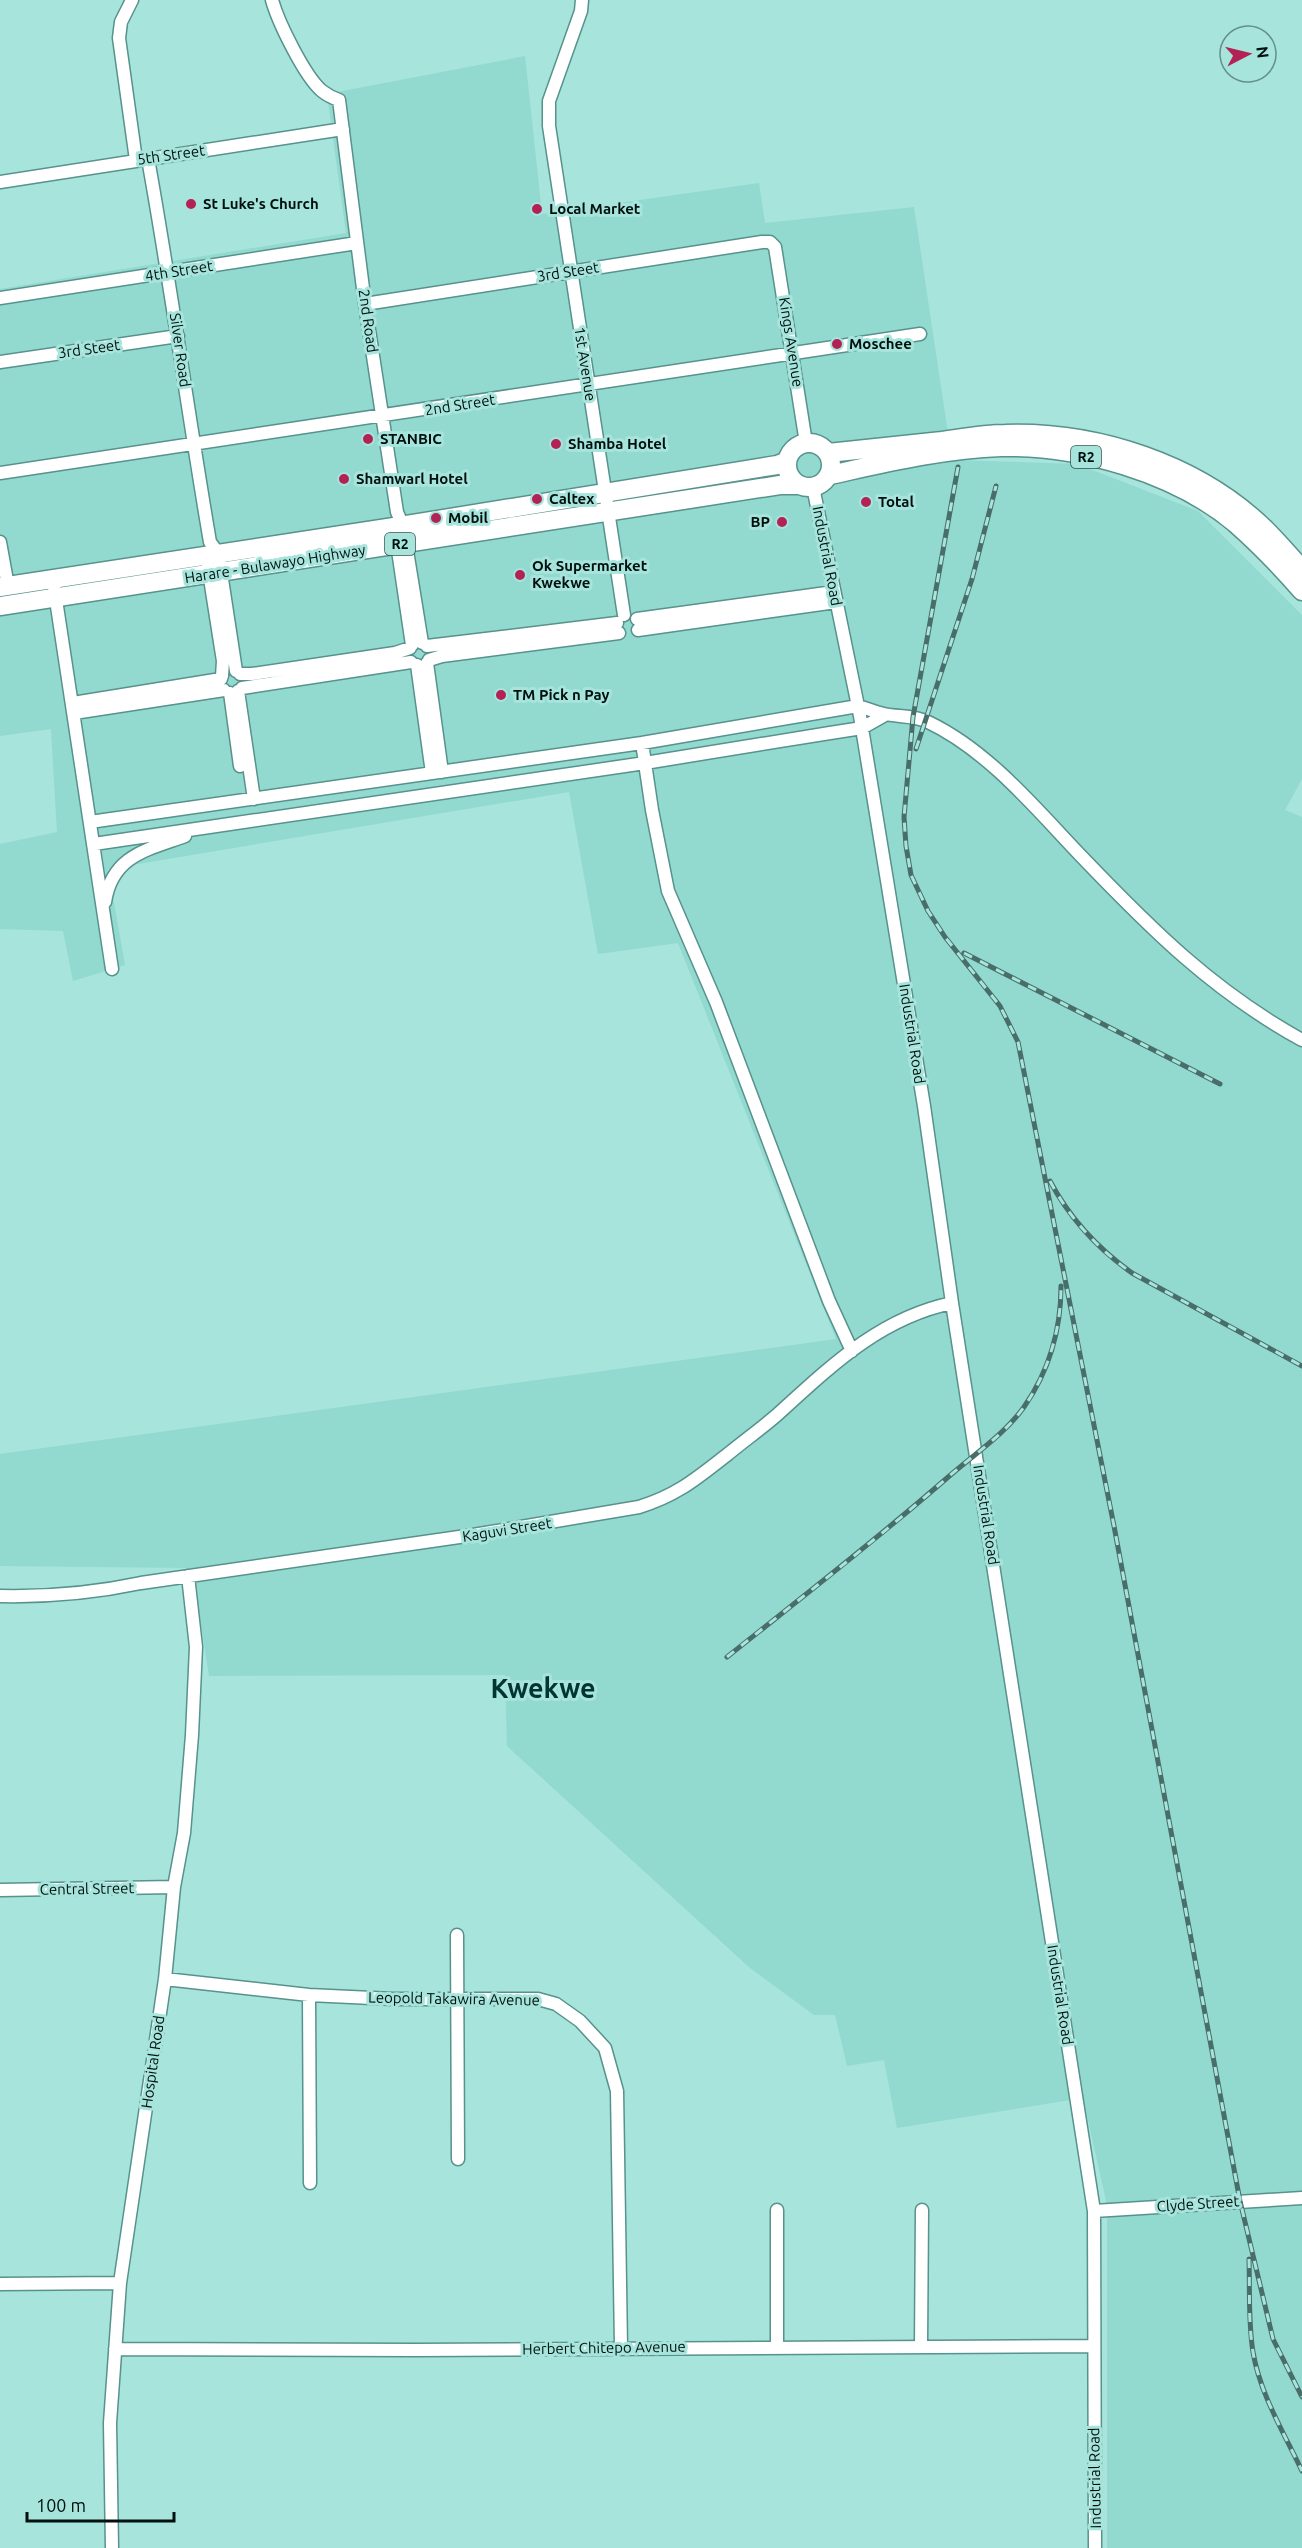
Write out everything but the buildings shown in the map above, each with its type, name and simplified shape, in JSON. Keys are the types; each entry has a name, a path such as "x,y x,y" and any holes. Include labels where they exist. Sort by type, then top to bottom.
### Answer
{"highway":[{"name":"R2","path":"806,486 820,485 830,475 889,454 1004,434 1045,434 1086,439 1146,458 1190,477 1233,503 1264,528 1302,569"},
{"path":"806,443 817,444 828,453 831,460 830,475"},
{"name":"Harare - Bulawayo Highway","path":"4,586 54,589 149,583 215,573 399,531 777,465 788,460 795,448 806,443"},
{"name":"R2","path":"828,453 889,454 1000,447 1030,448 1065,452 1153,475 1196,497 1233,521 1302,591"},
{"path":"788,460 789,475 806,486"},
{"path":"720,475 722,494"},
{"name":"Harare - Bulawayo Highway","path":"0,606 146,564 212,550 608,512 780,485 806,486"},
{"path":"146,564 149,583"}],"street":[{"name":"Silver Road","path":"132,0 121,22 119,38 142,159 168,273 215,573"},
{"name":"2nd Road","path":"272,0 291,44 316,84 322,91 339,100 381,417 418,645"},
{"name":"1st Avenue","path":"582,0 581,11 557,75 548,114 608,512 620,624"},
{"name":"5th Street","path":"0,182 343,129"},
{"name":"3rd Steet","path":"365,304 762,242 770,243"},
{"name":"4th Street","path":"0,298 357,243"},
{"name":"Kings Avenue","path":"770,243 776,247 806,443"},
{"name":"2nd Street","path":"0,473 589,386 920,334"},
{"name":"3rd Steet","path":"0,362 178,336"},
{"name":"Industrial Road","path":"806,486 835,597 862,728 924,1106 952,1303 1094,2211 1095,2548"},
{"path":"0,542 4,586"},
{"path":"215,573 238,673"},
{"path":"215,573 223,660 250,800"},
{"path":"54,589 112,969"},
{"path":"620,624 630,637 638,625 835,597"},
{"path":"73,708 229,686 421,663 442,656 620,624 632,615 638,625"},
{"path":"229,686 229,671 252,674 395,653 418,645 620,624"},
{"path":"418,645 408,656 421,663"},
{"path":"418,645 430,653 421,663"},
{"path":"421,663 437,773"},
{"path":"90,822 642,743 858,706 885,714 924,720 959,739 986,761 1032,806 1166,942 1232,996 1302,1040"},
{"path":"94,844 645,763 862,728 885,714"},
{"path":"642,743 668,891 716,1002 829,1301 852,1351"},
{"path":"519,761 521,781"},
{"path":"104,909 107,891 119,866 155,847 212,827"},
{"name":"Kaguvi Street","path":"0,1596 64,1596 473,1536 617,1511 660,1500 684,1488 776,1416 829,1367 877,1332 902,1318 925,1309 952,1303"},
{"name":"Hospital Road","path":"112,2548 110,2423 120,2283 165,1979 174,1887 184,1833 196,1647 188,1576"},
{"name":"Central Street","path":"0,1890 174,1887"},
{"path":"457,1935 458,2159"},
{"name":"Leopold Takawira Avenue","path":"165,1979 309,1995 538,1999 556,2004 580,2021 605,2048 617,2091 621,2348"},
{"path":"309,1995 310,2183"},
{"name":"Clyde Street","path":"1094,2211 1302,2198"},
{"path":"777,2210 777,2346"},
{"path":"921,2346 922,2210"},
{"path":"0,2284 120,2283"},
{"name":"Herbert Chitepo Avenue","path":"115,2349 416,2350 777,2346 1094,2346"}],"shaded area":[{"path":"525,56 542,214 759,183 765,223 914,207 952,460 1077,464 1198,511 1302,615 1302,779 1285,810 1302,817 1302,2548 1107,2548 1107,2205 1083,2098 897,2128 884,2060 847,2066 835,2015 814,2015 750,1968 507,1746 505,1675 209,1676 192,1568 0,1566 0,1454 836,1339 678,943 598,954 569,792 108,869 125,965 73,981 63,931 0,929 0,844 57,832 51,729 0,736 0,289 346,233 327,94"}],"railway":[{"path":"958,467 913,717 904,817 911,875 928,911 945,937 1000,1006 1018,1042 1114,1526 1240,2201 1273,2339 1302,2397"},
{"path":"916,749 972,579 996,486"},
{"path":"964,953 1220,1084"},
{"path":"1050,1181 1066,1208 1085,1232 1132,1273 1302,1366"},
{"path":"727,1657 893,1524 1007,1427 1033,1393 1047,1364 1059,1318 1061,1286"},
{"path":"1249,2259 1250,2329 1256,2368 1273,2413 1302,2471"}],"place":[{"name":"St Luke's Church","path":"191,204"},
{"name":"Local Market","path":"537,209"},
{"name":"Moschee","path":"837,344"},
{"name":"STANBIC","path":"368,439"},
{"name":"Shamba Hotel","path":"556,444"},
{"name":"Shamwarl Hotel","path":"344,479"},
{"name":"Caltex","path":"537,499"},
{"name":"Total","path":"866,502"},
{"name":"Mobil","path":"436,518"},
{"name":"BP","path":"782,522"},
{"name":"Ok Supermarket Kwekwe","path":"520,575"},
{"name":"TM Pick n Pay","path":"501,695"}],"district":[{"name":"Kwekwe","path":"543,1689"}]}
